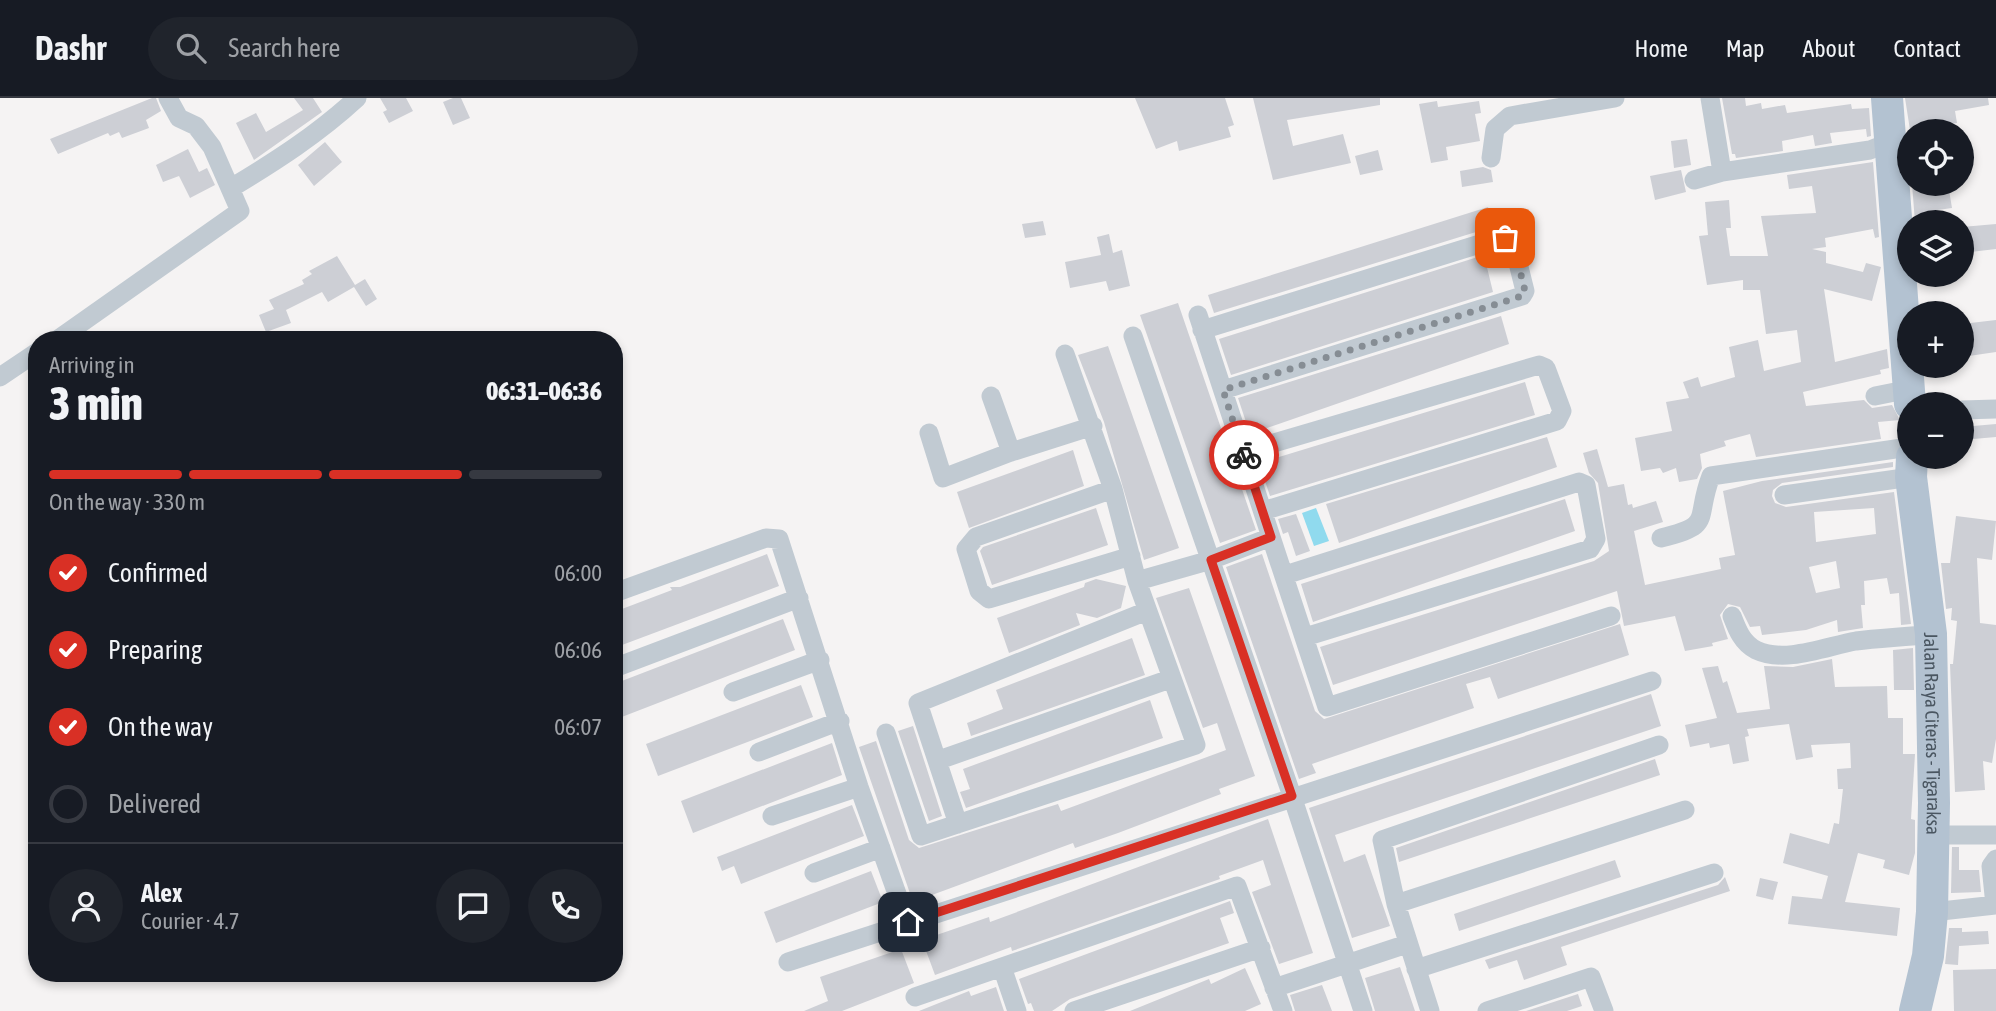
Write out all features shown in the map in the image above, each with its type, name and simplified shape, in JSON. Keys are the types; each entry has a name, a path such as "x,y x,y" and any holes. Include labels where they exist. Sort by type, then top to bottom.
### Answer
{"main road":[{"path":"1886,98 1910,392"},
{"name":"Jalan Raya Citeras - Tigaraksa","path":"1912,469 1931,634 1934,835 1928,956 1915,1011"}],"street":[{"path":"70,331 240,211 212,147 196,127 179,118 168,98"},
{"path":"231,188 292,151 339,117 357,98"},
{"path":"1491,158 1495,129 1510,116 1615,98"},
{"path":"1710,98 1722,172"},
{"path":"1694,180 1722,172 1870,150 1890,142"},
{"path":"1223,390 1522,296 1525,291 1513,243 1499,238 1200,322 1327,707 1611,616"},
{"path":"1133,336 1292,796 1363,1011"},
{"path":"886,733 920,836 1196,745 1137,582 1093,426 1065,354"},
{"path":"0,377 28,358"},
{"path":"1243,452 1539,365 1546,368 1562,411 1557,421 1263,511"},
{"path":"991,396 1011,452"},
{"path":"1875,396 1897,397"},
{"path":"1974,410 1996,409"},
{"path":"929,433 943,478 1011,452 1093,426"},
{"path":"1661,538 1695,528 1701,520 1711,476 1897,461"},
{"path":"1784,495 1897,464"},
{"path":"1284,575 1578,482 1586,485 1596,539 1595,546 1590,549 1305,637"},
{"path":"1112,489 976,537 966,549 979,591 989,599 1131,556"},
{"path":"623,590 773,536 780,540 859,787 908,922"},
{"path":"1137,582 1211,560 1271,537"},
{"path":"623,664 799,598"},
{"path":"958,824 919,703 1147,611"},
{"path":"1731,615 1741,636 1756,650 1784,655 1857,641 1931,634"},
{"path":"733,692 820,660"},
{"path":"939,760 1170,679"},
{"path":"788,962 1652,681"},
{"path":"759,752 840,721"},
{"path":"1430,1011 1407,944 1382,839 1659,745"},
{"path":"772,817 859,787"},
{"path":"1396,904 1685,810"},
{"path":"1934,835 1996,835"},
{"path":"814,873 881,848"},
{"path":"1932,912 1996,905 1991,866 1996,859"},
{"path":"1416,969 1714,873"},
{"path":"915,997 1237,886 1283,1011"},
{"path":"1274,988 1407,944"},
{"path":"1074,1011 1261,948"},
{"path":"1002,967 1017,1011"},
{"path":"1487,1011 1591,977 1604,1011"}],"water":[{"path":"1316,508 1329,541 1314,546 1302,513"}],"building":[{"path":"156,98 161,111 146,120 149,128 122,138 119,132 110,136 108,133 58,154 50,139"},
{"path":"294,98 313,98 322,112 254,160 236,123 256,113 266,132 303,110"},
{"path":"380,98 406,98 413,111 389,123 383,112 387,110"},
{"path":"461,98 470,118 453,125 443,102"},
{"path":"1135,98 1225,98 1234,125 1228,127 1231,137 1179,151 1177,141 1156,149"},
{"path":"1253,98 1380,98 1380,105 1287,120 1293,146 1343,134 1351,163 1273,180"},
{"path":"1722,98 1745,98 1746,106 1761,103 1762,109 1785,105 1787,113 1851,104 1852,109 1869,108 1871,136 1867,137 1866,129 1830,133 1832,143 1815,146 1813,135 1782,141 1783,151 1736,158 1735,154 1732,154"},
{"path":"1905,98 1988,98 1989,105 1955,111 1956,119 1908,119"},
{"path":"1437,101 1438,107 1479,101 1481,113 1475,114 1480,141 1446,147 1448,160 1431,163 1419,104"},
{"path":"1687,139 1691,165 1674,168 1671,141"},
{"path":"325,142 342,162 314,186 298,165"},
{"path":"188,149 199,172 207,168 215,185 190,198 179,176 163,182 156,165"},
{"path":"1378,150 1383,170 1360,175 1355,156"},
{"path":"1873,162 1879,237 1875,238 1873,229 1825,238 1826,247 1812,249 1826,252 1826,263 1863,272 1866,263 1881,267 1872,301 1824,289 1835,362 1887,349 1889,368 1880,370 1881,374 1803,392 1806,406 1864,400 1872,408 1892,405 1897,420 1878,422 1881,439 1756,457 1750,434 1724,441 1726,446 1700,454 1702,468 1697,479 1679,482 1676,468 1663,473 1660,468 1641,471 1635,438 1672,431 1666,402 1689,398 1683,382 1698,377 1701,387 1735,377 1729,347 1758,340 1764,371 1801,362 1797,330 1766,334 1760,290 1743,290 1743,280 1707,285 1699,236 1708,235 1705,202 1729,200 1731,228 1726,228 1730,256 1768,256 1761,216 1816,213 1812,186 1789,189 1787,175"},
{"path":"1483,167 1491,170 1493,182 1462,187 1460,171"},
{"path":"1681,170 1686,192 1655,200 1650,176"},
{"path":"1913,196 1950,196 1952,208 1914,210"},
{"path":"1488,207 1493,224 1475,230 1476,232 1214,313 1208,295"},
{"path":"1043,221 1046,235 1025,238 1022,224"},
{"path":"1996,224 1996,249 1974,252 1974,226"},
{"path":"1109,234 1113,253 1122,250 1130,286 1109,291 1106,281 1070,288 1065,262 1101,255 1097,237"},
{"path":"1484,255 1493,292 1231,375 1219,339"},
{"path":"337,256 355,285 365,279 377,299 366,306 354,287 328,302 322,292 286,310 291,323 266,331 259,315 274,309 269,300 304,284 302,280 312,274 309,271"},
{"path":"1178,303 1256,530 1220,543 1140,315"},
{"path":"1501,316 1509,344 1250,434 1238,398"},
{"path":"1996,320 1996,352 1974,355 1974,323"},
{"path":"1108,346 1179,548 1144,560 1104,422 1078,355"},
{"path":"1525,382 1535,415 1270,496 1259,463"},
{"path":"1996,424 1996,437 1974,439 1974,426"},
{"path":"1547,437 1557,467 1339,543 1326,504"},
{"path":"1597,449 1608,487 1624,484 1628,505 1632,504 1633,508 1656,501 1663,522 1634,531 1645,585 1721,569 1719,558 1735,555 1723,491 1762,481 1893,462 1893,467 1782,483 1773,490 1772,496 1775,503 1786,507 1894,492 1911,624 1901,625 1899,593 1890,594 1887,578 1864,581 1865,605 1861,605 1863,628 1838,632 1837,620 1806,630 1762,635 1760,626 1750,627 1740,607 1728,604 1720,615 1728,639 1712,643 1713,646 1685,651 1675,616 1624,626 1617,591 1333,685 1320,647 1594,561 1609,551 1598,483 1589,473 1583,453","holes":["1874,508 1876,534 1816,542 1814,512","1836,561 1840,588 1816,593 1809,567"]},
{"path":"1073,450 1084,486 969,528 957,492"},
{"path":"1565,499 1575,531 1313,622 1301,584"},
{"path":"1096,508 1108,545 992,585 980,551 983,547"},
{"path":"1296,514 1310,551 1296,556 1288,532 1283,534 1278,519"},
{"path":"1956,516 1996,521 1992,560 1977,558 1980,623 1996,625 1996,739 1992,763 1983,761 1985,790 1955,792 1950,664 1953,664 1957,621 1951,620 1952,608 1946,609 1941,563 1950,563"},
{"path":"767,554 779,586 623,645 623,609 672,590 670,587 680,587"},
{"path":"1262,554 1315,711 1324,719 1620,624 1629,655 1498,699 1490,677 1466,684 1474,708 1312,764 1316,773 1299,779 1226,567"},
{"path":"1096,579 1126,586 1121,608 1097,618 1076,613 1080,625 1009,653 997,618 1084,587 1085,583"},
{"path":"1189,588 1255,776 1219,789 1221,794 1118,833 1075,848 1073,843 913,902 859,747 876,741 909,840 919,848 1058,804 1061,811 1226,750 1217,723 1203,728 1156,598"},
{"path":"783,619 795,650 623,717 623,681"},
{"path":"1132,638 1145,675 971,736 967,723 1003,709 996,690"},
{"path":"1913,648 1914,690 1894,690 1893,650"},
{"path":"1832,659 1835,687 1887,686 1888,718 1903,718 1903,754 1915,754 1911,819 1915,820 1915,853 1909,875 1883,868 1885,860 1858,853 1845,902 1900,908 1897,936 1788,924 1792,896 1822,899 1828,876 1783,863 1790,833 1829,844 1834,823 1839,824 1843,789 1838,789 1837,769 1851,768 1850,743 1811,745 1813,757 1796,760 1789,724 1747,729 1749,736 1745,737 1749,761 1733,764 1729,744 1710,748 1709,743 1690,747 1685,725 1717,718 1702,668 1718,666 1723,683 1727,681 1737,713 1770,709 1764,666 1793,667"},
{"path":"801,685 813,717 658,776 646,744"},
{"path":"1651,694 1661,726 1335,835 1344,862 1365,854 1390,926 1352,938 1309,808"},
{"path":"1150,700 1163,738 966,808 960,792 970,789 963,769"},
{"path":"913,726 942,816 929,821 898,731"},
{"path":"832,743 842,775 693,833 681,801"},
{"path":"1655,759 1660,775 1399,862 1396,848"},
{"path":"852,805 864,836 741,884 734,866 722,871 717,857"},
{"path":"1268,819 1313,953 1279,964 1252,892 1271,885 1263,860 1219,876 1220,879 1012,951 1011,947 935,975 922,940 989,917 990,922"},
{"path":"1952,847 1959,847 1959,870 1979,870 1981,892 1951,893"},
{"path":"1615,860 1621,877 1459,931 1454,914"},
{"path":"871,871 883,902 776,943 764,912"},
{"path":"1725,877 1730,891 1561,947 1567,965 1524,980 1517,960 1489,969 1485,960 1718,885"},
{"path":"1760,878 1778,882 1773,900 1756,896"},
{"path":"1230,901 1234,913 1220,918 1229,943 1070,999 1052,1011 1034,1011 1031,1003 1028,1004 1019,979"},
{"path":"1949,928 1962,928 1962,932 1988,931 1989,944 1959,946 1958,965 1945,964"},
{"path":"901,949 914,983 842,1011 804,1011 828,1001 820,977"},
{"path":"1400,967 1415,1011 1375,1011 1365,978"},
{"path":"1245,968 1261,1004 1245,1011 1130,1011 1209,979 1211,984"},
{"path":"1996,969 1996,1011 1954,1011 1953,970"},
{"path":"1322,985 1332,1011 1295,1011 1290,995"},
{"path":"996,987 1004,1011 919,1011 969,991 971,996"},
{"path":"1578,994 1582,1006 1567,1011 1526,1011"}],"way so far":[{"path":"1244,455 1223,390 1517,299 1525,291 1513,243 1505,238"}],"route":[{"path":"908,922 1292,796 1211,560 1271,537 1244,455"}]}
